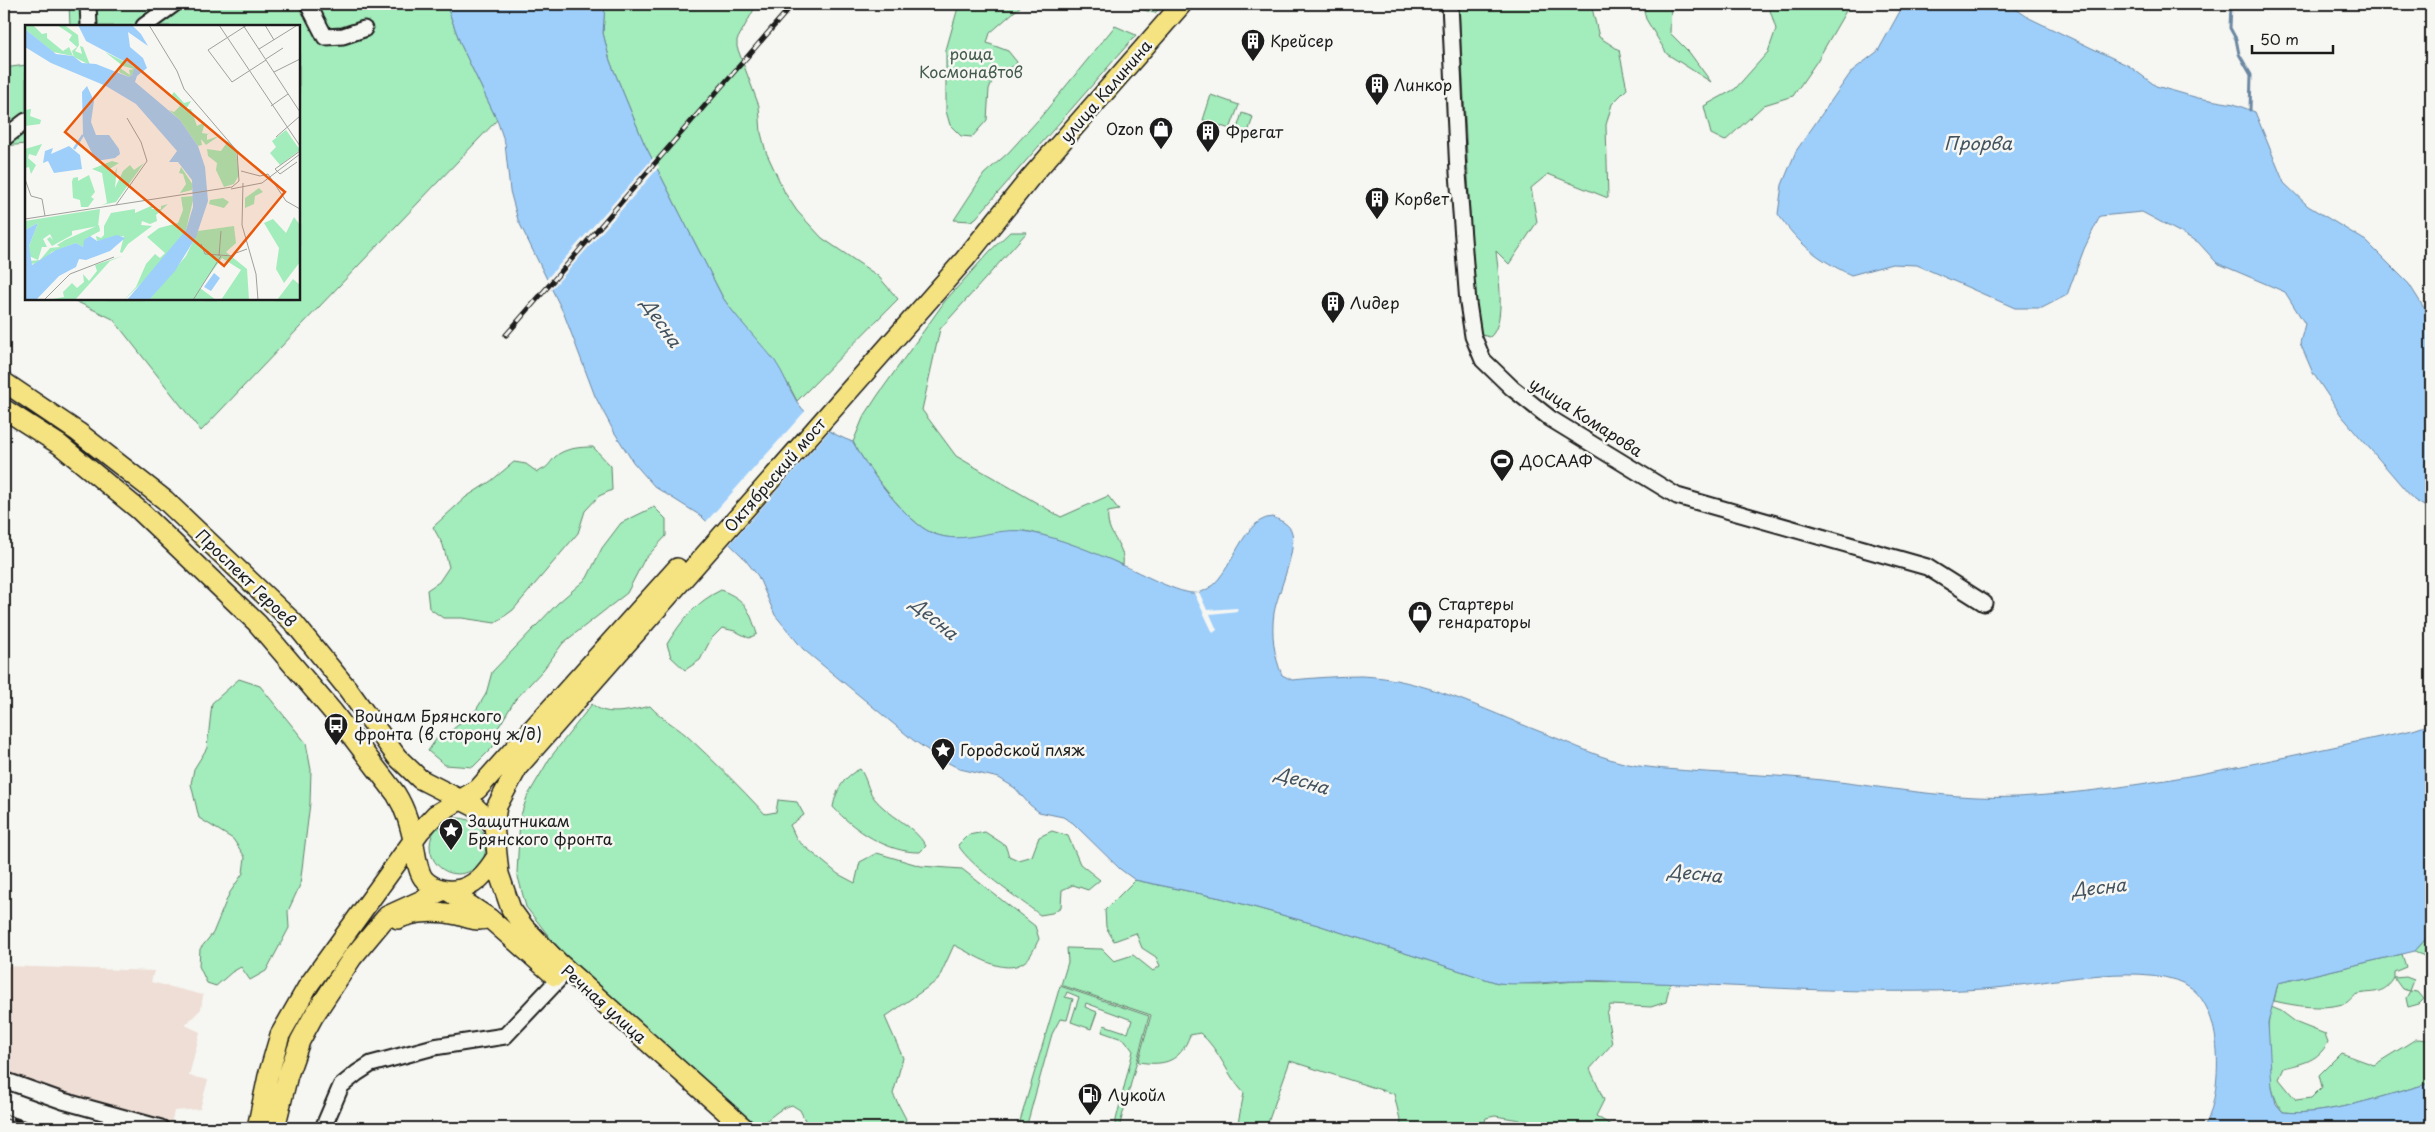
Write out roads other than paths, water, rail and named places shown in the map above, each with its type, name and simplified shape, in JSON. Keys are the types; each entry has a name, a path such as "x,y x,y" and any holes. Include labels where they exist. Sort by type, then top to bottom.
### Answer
{"main road":[{"name":"улица Калинина","path":"962,255 1182,4"},
{"name":"Октябрьский мост","path":"580,687 962,255"},
{"name":"Проспект Героев","path":"4,382 71,427 166,500 294,623 347,688 397,757 420,779 460,801"},
{"name":"Проспект Героев","path":"4,409 60,446 139,510 257,624 333,712 396,794 405,808 414,843"},
{"path":"268,1122 268,1076 280,1035 303,994 414,843 428,821 478,789 580,687"},
{"path":"268,1122 300,1041 313,1017 352,958 387,916 446,891 460,890 471,885 489,869 497,856 494,825 497,806 518,767 580,687"},
{"path":"460,801 475,808 494,825"},
{"path":"414,843 418,867 423,878 432,886 446,891"},
{"name":"Речная улица","path":"497,856 504,891 511,909 524,927 589,991 744,1128"},
{"name":"Речная улица","path":"446,891 489,918 723,1128"},
{"path":"352,958 361,954 382,929 405,916 429,913 456,915 479,920 489,918"}],"street":[{"path":"88,4 90,25"},
{"path":"145,25 174,4"},
{"path":"308,4 325,37 344,36 364,29"},
{"name":"улица Комарова","path":"1450,4 1458,173 1468,303 1473,336 1483,360 1512,388 1552,419 1677,496 1927,567 1984,603"},
{"path":"4,138 25,123"},
{"path":"323,1128 341,1086 371,1064 434,1047 505,1036 559,980"},
{"path":"4,1080 63,1101 161,1128"}],"water":[{"name":"Десна","path":"446,4 605,4 603,33 610,61 644,143 723,298 775,361 802,409 822,426 853,442 888,493 922,527 944,537 956,538 1005,531 1029,532 1088,550 1170,587 1189,593 1197,593 1209,588 1219,579 1250,529 1260,521 1272,517 1285,524 1291,530 1293,538 1287,571 1274,613 1273,637 1275,653 1282,675 1292,680 1361,676 1407,682 1453,696 1601,756 1626,764 1684,771 1799,778 1968,797 2017,797 2067,793 2167,780 2315,751 2413,730 2431,724 2431,933 2415,951 2278,983 2268,1023 2272,1088 2276,1104 2283,1112 2300,1113 2337,1108 2431,1083 2431,1128 2204,1128 2215,1094 2217,1051 2214,1030 2208,1010 2198,995 2185,984 2165,977 2141,974 2114,974 2005,987 1938,991 1849,991 1596,981 1498,983 1318,925 1221,898 1135,880 1120,869 1073,823 1063,817 1039,812 1015,788 999,778 960,769 913,740 803,649 775,615 758,576 743,557 701,516 655,487 633,462 595,396 564,314 518,220 510,191 505,143 497,120 461,45"},
{"name":"Прорва","path":"1904,4 2009,4 2029,18 2129,66 2156,86 2198,98 2234,104 2255,112 2284,183 2308,206 2366,241 2409,284 2431,319 2431,510 2414,500 2341,415 2313,373 2300,343 2305,324 2285,292 2217,263 2198,242 2142,212 2100,216 2084,249 2067,295 2042,308 2015,308 1917,265 1892,264 1851,275 1819,257 1802,243 1778,214 1782,185 1796,151 1852,71 1878,51"}],"waterway":[{"path":"2231,4 2230,28 2236,39 2239,54 2251,75 2250,110"}],"railway":[{"path":"506,335 793,4"},
{"path":"4,1116 41,1128"}],"place":[{"name":"Крейсер","path":"1253,62"},
{"name":"Линкор","path":"1377,106"},
{"name":"Ozon","path":"1161,150"},
{"name":"Фрегат","path":"1208,153"},
{"name":"Корвет","path":"1377,220"},
{"name":"Лидер","path":"1333,324"},
{"name":"ДОСААФ","path":"1502,482"},
{"name":"Стартеры генараторы","path":"1420,634"},
{"name":"Воинам Брянского фронта (в сторону ж/д)","path":"336,746"},
{"name":"Городской пляж","path":"943,771"},
{"name":"Защитникам Брянского фронта","path":"451,851"},
{"name":"Лукойл","path":"1090,1116"}],"park label":[{"name":"роща Космонавтов","path":"971,63"}]}
